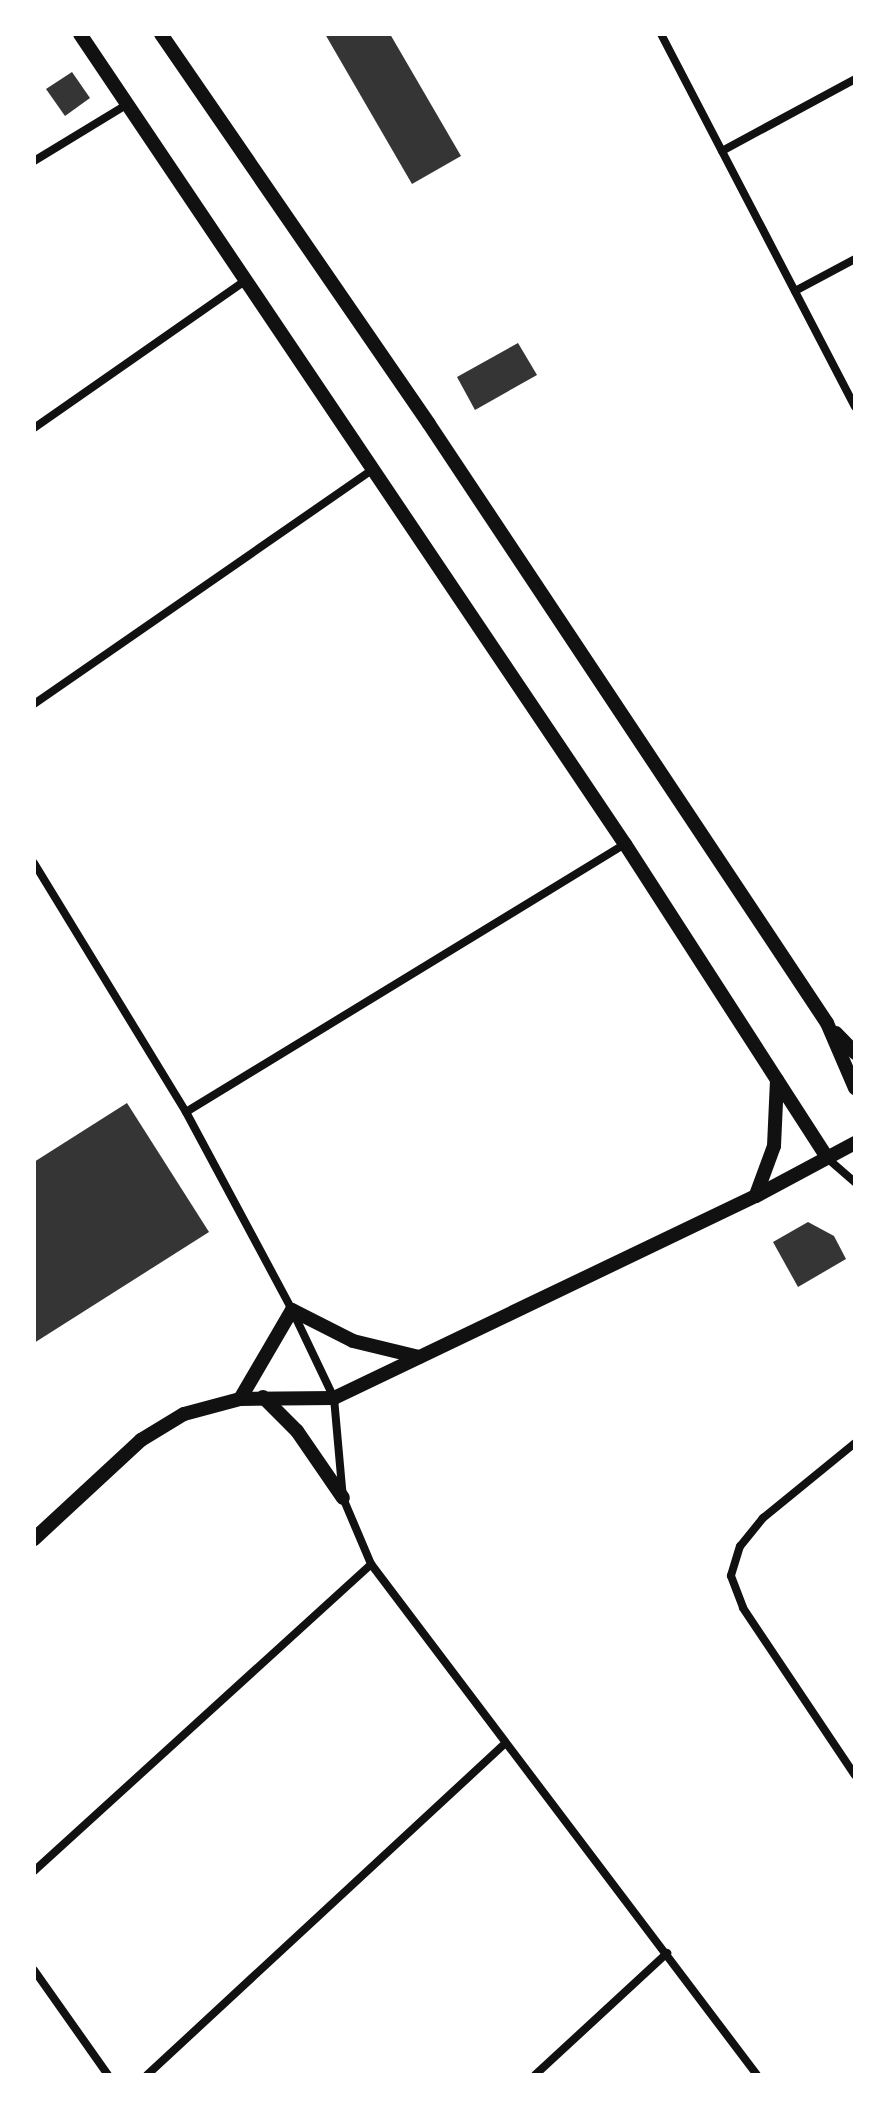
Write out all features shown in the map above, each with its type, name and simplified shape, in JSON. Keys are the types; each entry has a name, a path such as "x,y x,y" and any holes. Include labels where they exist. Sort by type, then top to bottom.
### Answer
{"street":[{"path":"80,34 243,282 625,844 827,1158 855,1182"},
{"path":"161,34 429,424 827,1023 855,1053"},
{"path":"661,34 855,406"},
{"path":"722,151 855,79"},
{"path":"34,161 126,105"},
{"path":"795,291 855,259"},
{"path":"34,428 243,282"},
{"path":"34,704 372,470"},
{"path":"186,1112 625,844"},
{"path":"34,863 186,1112 292,1310 334,1398 343,1498"},
{"path":"827,1023 855,1088"},
{"path":"756,1196 777,1129 776,1077"},
{"path":"34,1539 141,1440 184,1414 240,1399 334,1398 756,1196 855,1143"},
{"path":"292,1310 353,1341 420,1358"},
{"path":"240,1399 292,1310"},
{"path":"263,1397 297,1431 343,1498 371,1564 757,2075"},
{"path":"855,1443 763,1518 740,1546 731,1576 743,1608 855,1775"},
{"path":"34,1871 371,1564"},
{"path":"147,2075 505,1743"},
{"path":"535,2075 667,1953"},
{"path":"34,1970 108,2075"}],"building":[{"path":"325,34 390,34 461,156 412,184"},
{"path":"72,72 90,98 65,116 46,89"},
{"path":"518,343 537,375 475,410 457,377"},
{"path":"127,1103 209,1232 34,1343 34,1162"},
{"path":"808,1222 834,1236 846,1259 798,1287 773,1242"}]}
